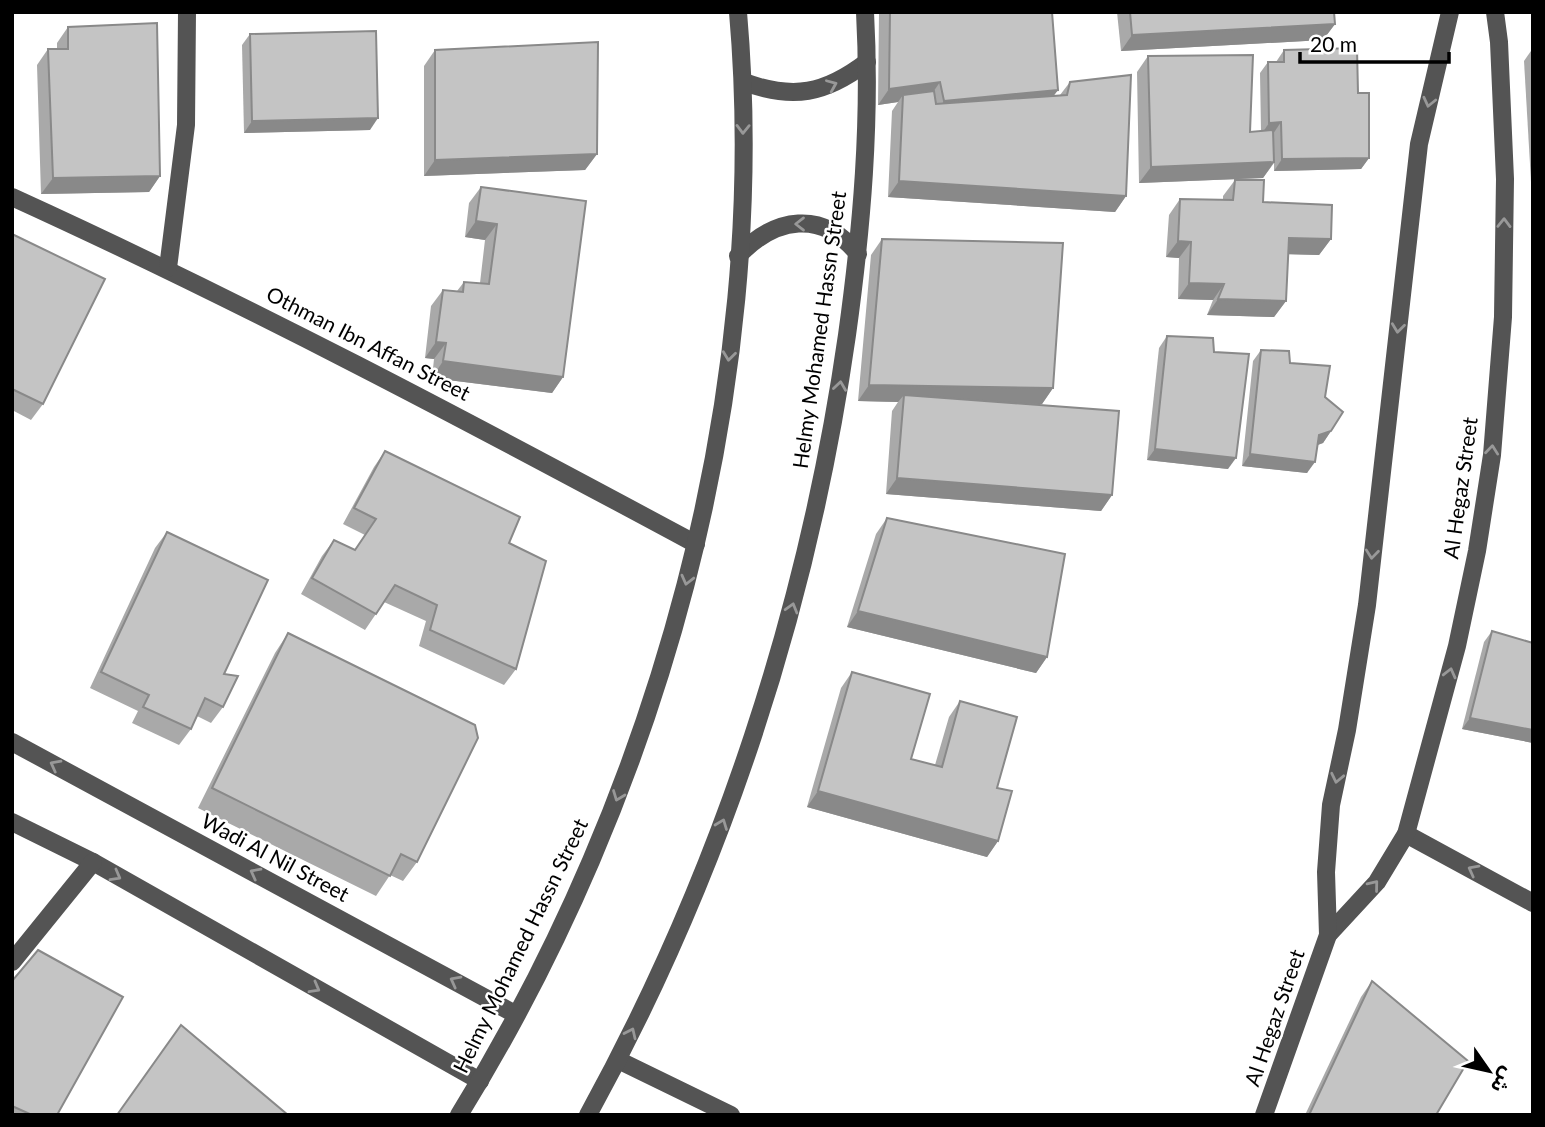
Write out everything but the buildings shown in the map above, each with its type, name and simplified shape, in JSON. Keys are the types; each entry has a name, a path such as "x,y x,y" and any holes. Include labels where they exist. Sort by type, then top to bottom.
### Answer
{"street":[{"path":"168,268 186,125 187,12"},
{"name":"Helmy Mohamed Hassn Street","path":"459,1115 516,1014 604,833 640,738 671,642 696,544 730,353 738,256 744,82 738,12"},
{"name":"Helmy Mohamed Hassn Street","path":"588,1115 618,1060 690,906 751,749 799,586 829,447 858,254 867,151 865,12"},
{"name":"Al Hegaz Street","path":"1264,1115 1328,935 1326,872 1331,805 1347,730 1367,605 1419,144 1450,12"},
{"name":"Al Hegaz Street","path":"1328,935 1377,882 1406,834 1457,646 1492,455 1503,317 1505,180 1499,42 1494,12"},
{"path":"744,82 769,91 795,94 822,89 846,79 867,62"},
{"name":"Othman Ibn Affan Street","path":"12,197 168,268 374,371 696,544"},
{"path":"738,256 769,230 789,224 809,223 846,239 858,254"},
{"name":"Wadi Al Nil Street","path":"12,741 516,1014"},
{"path":"12,822 93,862 480,1081"},
{"path":"1406,834 1533,903"},
{"path":"12,962 93,862"},
{"path":"618,1060 731,1115"}]}
